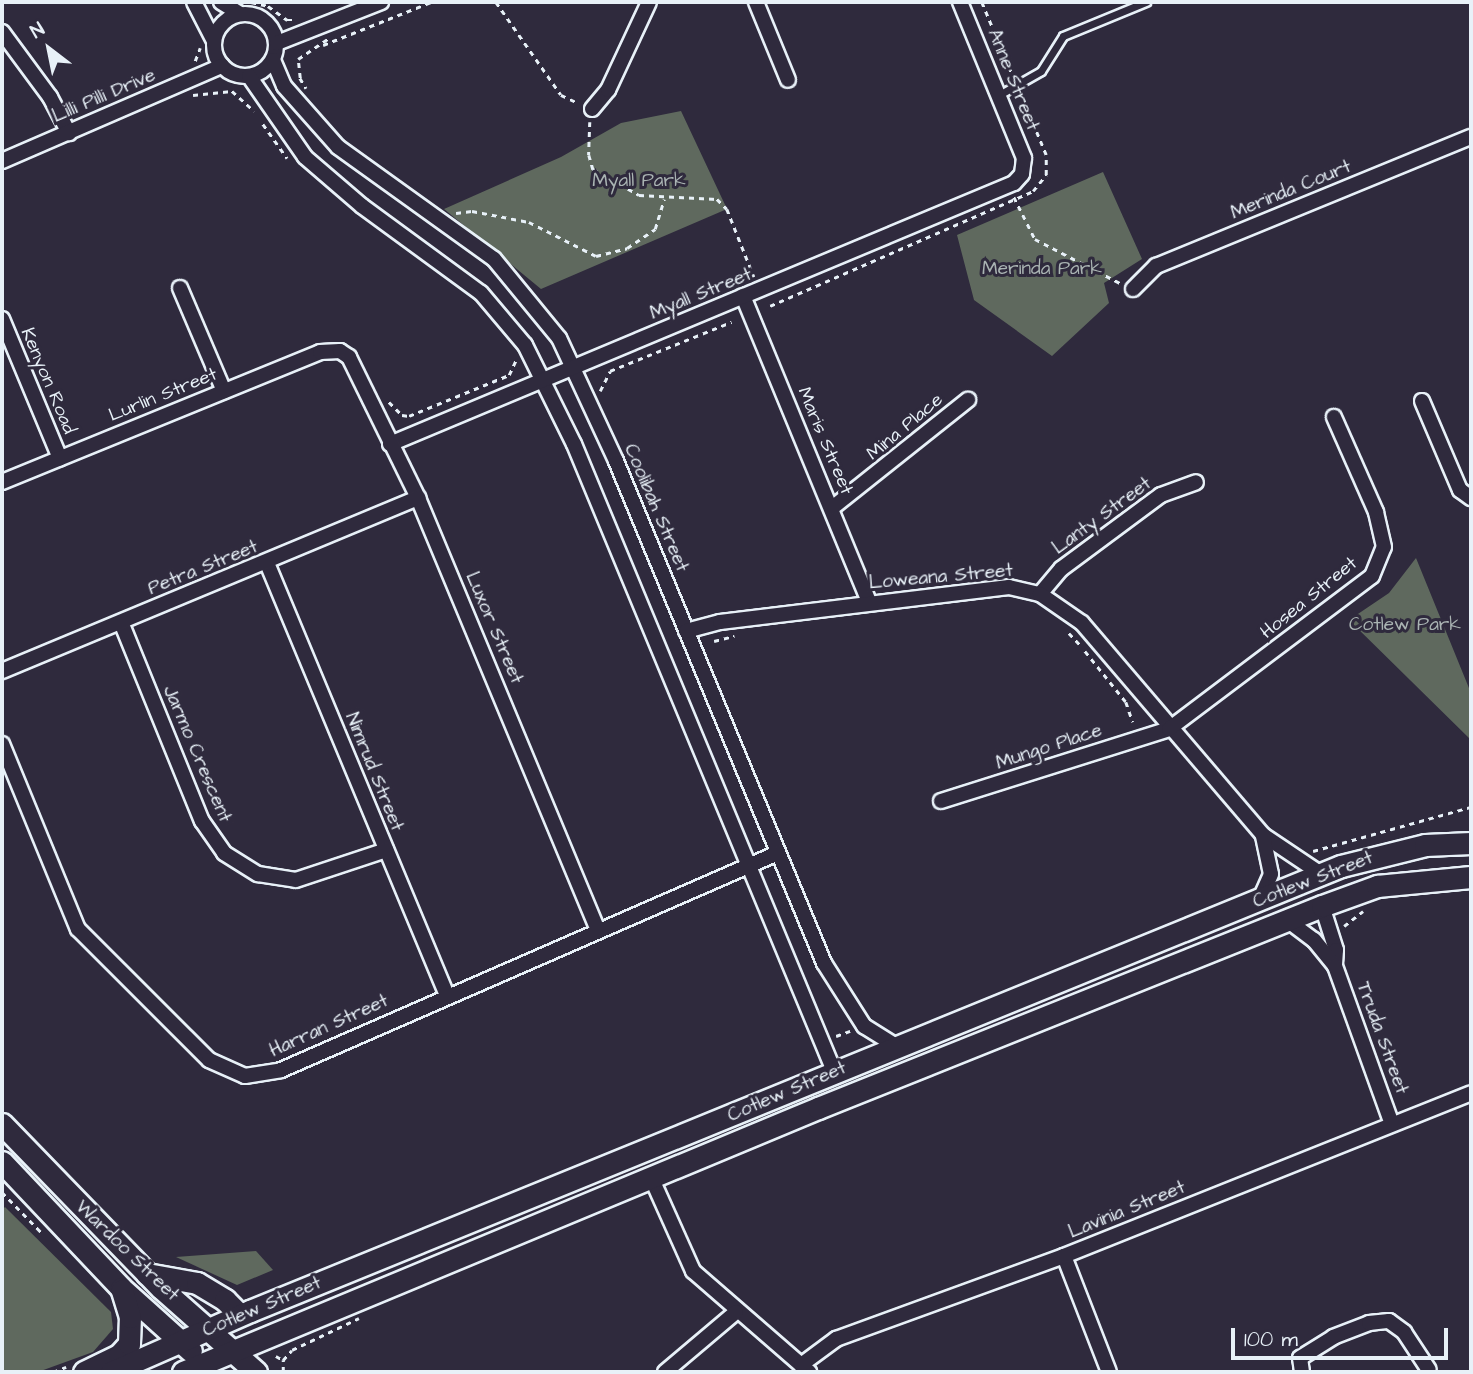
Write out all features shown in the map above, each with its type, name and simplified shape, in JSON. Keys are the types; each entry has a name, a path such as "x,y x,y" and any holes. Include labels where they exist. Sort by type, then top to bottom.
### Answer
{"main road":[{"name":"Cotlew Street","path":"111,1372 240,1315 641,1154 834,1071 1321,874 1381,854 1471,843"},
{"name":"Cotlew Street","path":"183,1372 209,1367 234,1350 651,1177 1322,906 1387,884 1471,877"},
{"path":"1252,902 1262,908 1302,894 1322,906"},
{"path":"834,1071 841,1082 853,1087 878,1078 898,1079"},
{"name":"Wardoo Street","path":"2,1124 148,1274 234,1350 265,1369"},
{"name":"Wardoo Street","path":"2,1162 121,1288 209,1367"},
{"path":"148,1274 197,1283 225,1300 240,1315"},
{"path":"80,1367 119,1355 129,1344 130,1317 121,1288"}],"street":[{"path":"194,2 214,41 222,66 249,76 304,157 362,206 481,293 515,331 545,380 834,1071"},
{"path":"221,2 240,14 265,20 277,43 273,60 249,76"},
{"path":"277,43 381,2"},
{"path":"592,109 608,90 649,2"},
{"path":"756,2 788,80"},
{"name":"Anne Street","path":"960,2 1024,158 1023,174"},
{"path":"214,41 223,23 240,14"},
{"path":"2,32 50,97 69,133"},
{"name":"Coolibah Street","path":"273,60 284,86 360,165 486,252 545,317 575,367 824,963 849,1005 874,1036 897,1047"},
{"name":"Lilli Pilli Drive","path":"2,161 222,66"},
{"name":"Merinda Court","path":"1133,289 1156,266 1471,137"},
{"name":"Myall Street","path":"390,444 1009,187 1023,174"},
{"path":"180,288 224,391"},
{"name":"Maris Street","path":"743,296 869,602"},
{"name":"Kenyon Road","path":"2,319 60,458"},
{"name":"Lurlin Street","path":"2,482 320,352 340,351"},
{"name":"Luxor Street","path":"340,351 356,365 390,444 418,498 597,929"},
{"name":"Mina Place","path":"832,508 968,400"},
{"path":"1422,401 1460,490 1471,498"},
{"name":"Hosea Street","path":"1169,729 1372,576 1384,547 1376,512 1334,417"},
{"name":"Lanty Street","path":"1040,594 1061,569 1161,495 1196,482"},
{"name":"Petra Street","path":"2,671 418,498"},
{"name":"Nimrud Street","path":"267,563 447,995"},
{"name":"Loweana Street","path":"686,631 720,622 1009,587 1040,594 1082,623 1169,729 1263,835 1321,874"},
{"name":"Jarmo Crescent","path":"121,622 202,821 224,853 258,874 296,880 386,850"},
{"name":"Mungo Place","path":"941,801 1169,729"},
{"name":"Harran Street","path":"2,744 78,929 221,1068 245,1076 281,1070 597,929 778,853"},
{"name":"Loweana Street","path":"1252,902 1271,874 1263,835"},
{"name":"Truda Street","path":"1322,906 1336,950 1335,966"},
{"name":"Truda Street","path":"1287,920 1314,940 1335,966 1392,1124"},
{"name":"Lavinia Street","path":"805,1369 836,1339 1064,1256 1471,1093"},
{"path":"651,1177 693,1271 736,1312 805,1369"},
{"path":"1064,1256 1109,1372"},
{"path":"666,1372 736,1312"},
{"path":"1302,1372 1300,1358 1333,1337 1369,1323 1389,1321 1404,1332 1429,1370"}],"lane":[{"path":"999,95 1018,87 1041,71 1063,36 1146,2"}],"path":[{"path":"251,2 258,2 286,20 324,24"},
{"path":"299,102 296,64 323,45 431,2"},
{"path":"496,2 561,95 592,109 589,147 593,169 639,195 664,199 717,198 727,209 759,290"},
{"path":"770,306 1016,202 1046,175 1046,155 982,2"},
{"path":"323,45 351,13"},
{"path":"188,67 198,56 198,41"},
{"path":"174,88 195,96 232,91 261,116 265,131 293,165"},
{"path":"1009,187 1035,239 1133,289"},
{"path":"444,223 459,210 529,222 596,256 627,248 655,229 664,199"},
{"path":"605,403 599,386 610,371 731,322"},
{"path":"389,402 402,415 409,416 509,375 515,353"},
{"path":"1065,628 1126,702 1133,722"},
{"path":"714,641 747,634"},
{"path":"1303,850 1324,850 1471,807"},
{"path":"1341,927 1374,906"},
{"path":"830,1039 856,1029"},
{"path":"2,1192 48,1238"},
{"path":"265,1369 283,1362 276,1356"},
{"path":"53,1372 80,1367"}],"green space":[{"name":"Myall Park","path":"681,111 727,209 541,289 444,209 561,157 621,123"},
{"name":"Merinda Park","path":"1103,172 1142,259 1104,283 1109,303 1052,356 974,300 957,235"},
{"name":"Cotlew Park","path":"1416,558 1471,693 1471,740 1349,620 1389,593"},
{"path":"5,1207 111,1312 113,1329 93,1352 38,1372 2,1372 2,1210"},
{"path":"256,1251 273,1270 237,1285 176,1257"}]}
